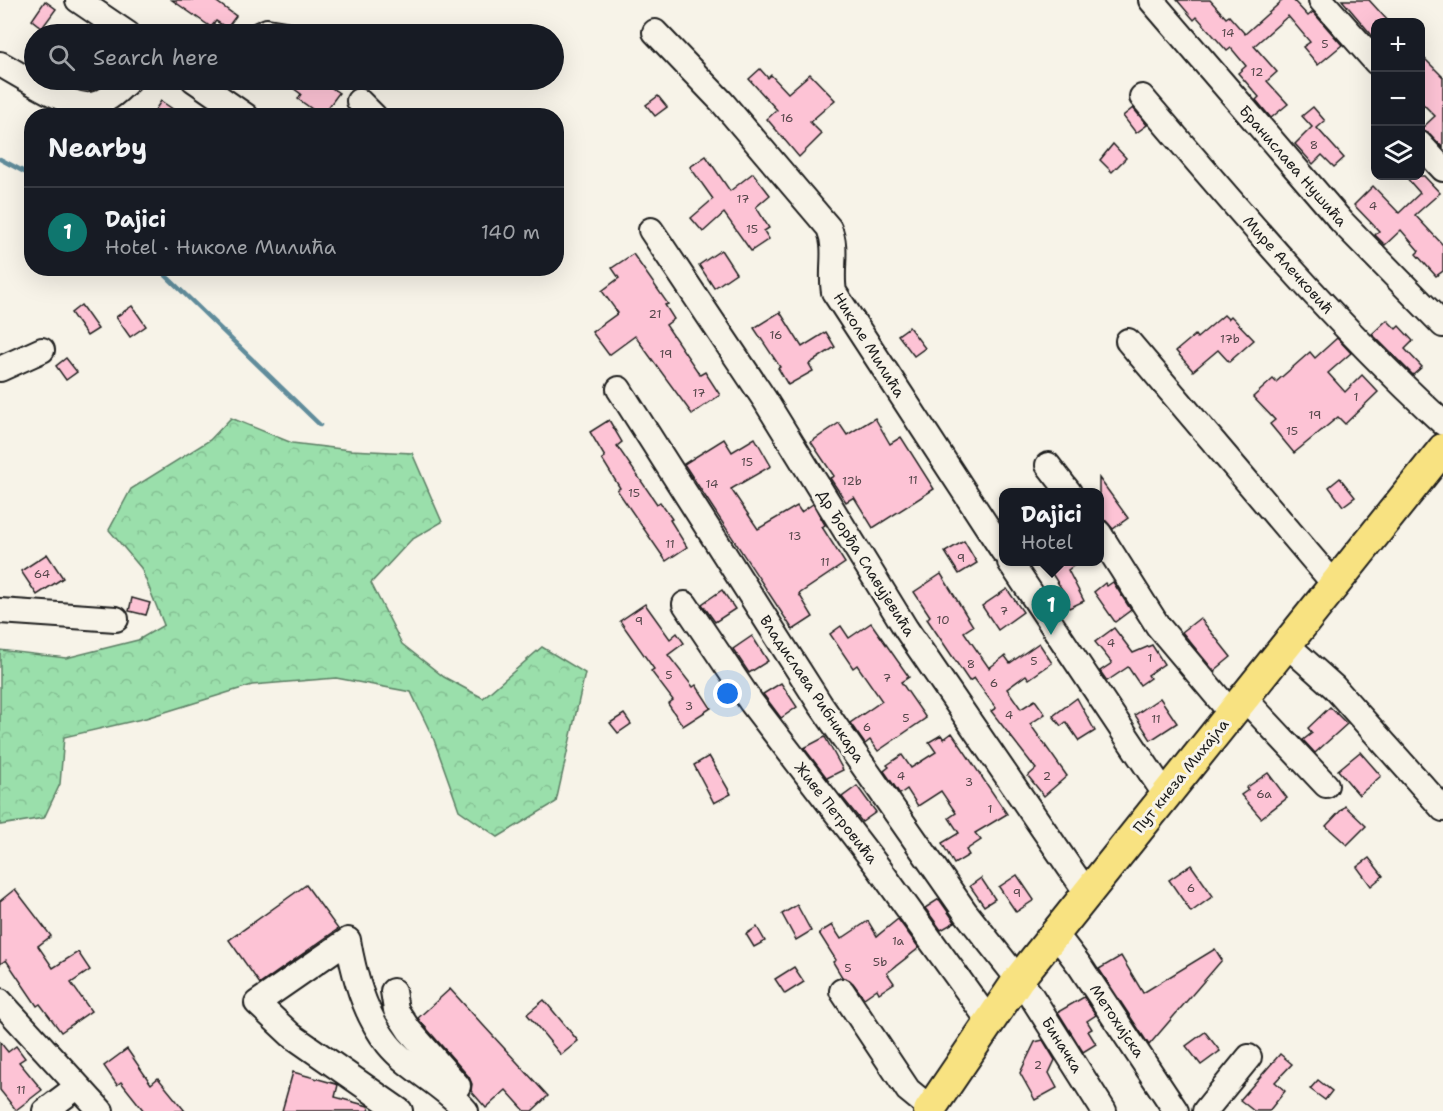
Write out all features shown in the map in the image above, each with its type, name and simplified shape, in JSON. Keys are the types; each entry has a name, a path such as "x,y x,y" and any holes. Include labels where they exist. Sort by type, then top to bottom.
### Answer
{"main road":[{"name":"Пут кнеза Михајла","path":"935,1107 989,1021 1018,980 1164,794 1238,707 1443,449"}],"street":[{"path":"78,0 113,24"},
{"name":"Бранислава Нушића","path":"1151,0 1342,222 1443,326"},
{"path":"1321,0 1371,56"},
{"name":"Николе Милића","path":"655,32 722,102 829,228 834,238 831,278 834,292 999,545"},
{"path":"0,64 24,77"},
{"path":"49,90 86,105 101,103 117,90"},
{"path":"225,90 239,108"},
{"name":"Мире Алечковић","path":"1142,97 1250,224 1336,318 1384,369 1443,423"},
{"path":"1425,149 1443,168"},
{"name":"Др Ђорђа Славујевића","path":"651,230 765,400 906,628 1087,893"},
{"path":"1128,341 1335,585"},
{"path":"0,369 42,350"},
{"name":"Владислава Рибникара","path":"619,389 820,704 966,913 1018,980"},
{"path":"1048,465 1066,488"},
{"path":"1104,541 1158,626 1238,707 1326,785"},
{"path":"1013,566 1164,794"},
{"name":"Живе Петровића","path":"685,604 751,702 878,867 989,1021"},
{"path":"0,611 116,619"},
{"path":"1287,645 1334,687 1443,809"},
{"name":"Метохијска","path":"1052,937 1064,945 1080,966 1176,1111"},
{"path":"400,1111 291,1035 257,1003 348,940 353,971 369,1013 389,1045 466,1111"},
{"name":"Биначка","path":"1018,980 1104,1111"},
{"path":"393,991 396,1010 409,1030 480,1111"},
{"path":"842,991 908,1090 935,1107"},
{"path":"0,1001 101,1111"},
{"path":"1205,1111 1250,1056"},
{"path":"45,1111 77,1087"}],"green space":[{"path":"231,418 292,443 350,450 412,453 442,522 411,540 371,583 402,644 444,677 483,698 542,647 585,673 556,802 498,837 459,810 434,740 411,692 336,678 252,685 146,718 64,737 60,784 44,818 0,825 0,650 66,658 138,640 164,625 141,568 109,530 131,489 210,440"}],"building":[{"path":"172,0 214,0 236,16 230,24 221,24 216,21 214,24 207,24"},
{"path":"1177,0 1210,0 1245,34 1283,0 1293,0 1308,16 1313,12 1342,45 1318,65 1303,47 1310,42 1288,16 1254,46 1277,72 1267,81 1288,104 1271,118 1256,100 1259,97 1238,73 1246,66 1231,48 1227,51 1197,17 1194,20"},
{"path":"1342,0 1369,0 1385,18 1371,18 1371,34"},
{"path":"45,1 56,9 45,24 37,24 32,20"},
{"path":"1425,59 1443,77 1443,148 1430,134 1425,132 1425,125 1435,116 1425,106"},
{"path":"760,69 768,78 771,75 788,93 810,74 835,100 810,122 822,134 799,157 767,119 777,110 749,79"},
{"path":"296,90 335,90 339,93 328,108 311,108 298,99 301,94"},
{"path":"658,96 667,107 655,116 646,105"},
{"path":"161,101 171,108 156,108"},
{"path":"1313,107 1325,121 1317,128 1344,158 1334,167 1322,155 1313,164 1295,144 1312,127 1302,116"},
{"path":"1133,108 1147,125 1136,133 1123,116"},
{"path":"1113,144 1126,158 1112,172 1100,160"},
{"path":"706,156 730,191 753,173 770,195 756,207 769,228 764,231 769,239 751,251 724,213 703,232 691,218 713,199 690,167"},
{"path":"1425,177 1440,193 1415,215 1443,245 1443,271 1436,276 1416,254 1419,251 1401,230 1385,245 1375,235 1379,231 1354,205 1373,186 1399,213 1420,193 1409,180 1425,180"},
{"path":"721,250 736,273 714,288 699,265"},
{"path":"633,254 668,304 665,305 674,319 666,325 700,375 705,372 720,395 692,414 635,336 609,355 592,332 618,313 602,291 619,278 612,268"},
{"path":"81,305 98,329 87,336 71,313"},
{"path":"132,306 146,326 130,337 116,317"},
{"path":"780,312 802,347 826,332 835,347 809,364 813,371 788,385 778,368 780,367 754,328"},
{"path":"1224,315 1228,319 1231,316 1254,340 1229,362 1218,350 1193,371 1176,351 1195,335 1197,338"},
{"path":"1387,320 1396,329 1399,326 1413,341 1405,349 1422,367 1413,375 1372,334"},
{"path":"909,327 925,348 914,356 898,335"},
{"path":"1337,338 1351,353 1328,373 1345,392 1362,375 1378,392 1345,424 1338,417 1294,453 1270,424 1275,420 1253,397 1273,379 1276,382 1310,352 1315,358"},
{"path":"66,358 77,372 66,380 56,366"},
{"path":"875,418 890,444 901,437 934,489 873,528 854,497 846,502 830,478 834,476 811,442 839,423 847,435"},
{"path":"609,420 622,442 617,446 657,504 660,502 672,519 670,520 687,547 666,561 617,490 620,488 602,459 605,457 590,432"},
{"path":"755,438 771,466 731,489 758,529 797,506 801,512 813,504 825,525 822,527 845,563 799,594 813,617 793,630 684,464 724,439 732,452"},
{"path":"1099,478 1128,518 1113,529 1104,520 1104,488 1099,488"},
{"path":"1340,478 1355,497 1343,506 1329,487"},
{"path":"964,541 977,563 959,574 945,552"},
{"path":"47,554 63,578 37,595 21,571"},
{"path":"1047,566 1073,566 1068,570 1084,601 1069,608 1061,592 1063,591"},
{"path":"941,574 973,626 964,632 989,668 1005,656 1010,663 1039,643 1052,663 1029,679 1026,675 1007,689 1021,709 1035,700 1045,714 1030,724 1067,776 1044,796 1028,776 1036,769 991,711 996,708 974,678 969,681 927,619 930,616 914,592"},
{"path":"1113,582 1131,610 1115,622 1094,592 1105,583 1107,586"},
{"path":"1007,589 1023,612 998,630 982,606"},
{"path":"722,590 735,609 715,622 702,604"},
{"path":"132,598 150,603 146,615 129,611"},
{"path":"645,604 670,639 677,633 684,643 668,655 693,687 696,685 711,708 683,726 668,704 673,700 651,671 654,669 620,621"},
{"path":"1200,618 1231,657 1214,671 1182,632"},
{"path":"871,623 909,677 901,682 926,718 878,751 870,740 865,744 850,723 882,701 857,665 853,668 830,634 841,626 849,638"},
{"path":"1114,628 1133,653 1152,645 1164,664 1148,675 1150,678 1140,685 1128,667 1107,681 1100,671 1112,663 1095,642"},
{"path":"752,636 768,661 749,673 733,649"},
{"path":"781,683 797,707 781,718 763,694"},
{"path":"1077,698 1095,731 1079,741 1066,722 1061,726 1053,716"},
{"path":"1160,698 1177,723 1151,740 1135,715"},
{"path":"1330,707 1347,724 1315,753 1303,740 1312,733 1308,728"},
{"path":"624,714 631,724 618,733 610,723"},
{"path":"952,733 1007,814 975,833 981,840 966,850 969,855 954,864 942,843 959,833 949,818 956,813 941,791 918,806 907,789 900,794 884,771 889,767 887,765 902,755 911,768 936,752 929,742 941,735 944,739"},
{"path":"825,737 843,770 827,778 804,748"},
{"path":"1360,752 1381,776 1359,795 1338,770"},
{"path":"709,756 731,794 714,803 694,765"},
{"path":"1268,773 1287,798 1261,818 1241,795 1248,790 1246,788"},
{"path":"857,786 876,812 862,822 842,797"},
{"path":"1345,806 1366,826 1347,845 1326,826"},
{"path":"1369,858 1383,876 1371,886 1357,867"},
{"path":"1191,865 1213,896 1191,912 1169,880"},
{"path":"1017,875 1034,900 1016,912 999,887"},
{"path":"981,878 995,899 984,906 970,886"},
{"path":"306,885 338,929 260,984 229,940"},
{"path":"15,889 51,936 38,946 53,968 78,952 90,970 71,983 91,1011 61,1032 40,1004 37,1006 6,960 0,964 0,901"},
{"path":"939,899 955,922 941,930 925,908"},
{"path":"797,905 811,931 796,940 782,914"},
{"path":"898,919 919,948 887,973 894,983 879,993 877,989 864,998 853,983 842,977 833,962 836,960 819,933 832,925 841,939 868,921 877,936"},
{"path":"757,927 765,941 754,947 746,934"},
{"path":"1215,949 1222,960 1149,1045 1099,969 1121,956 1143,993"},
{"path":"794,967 804,982 785,994 775,979"},
{"path":"450,989 548,1096 532,1111 525,1111 506,1090 486,1108 471,1091 472,1084 469,1077 420,1021 418,1018"},
{"path":"1084,997 1096,1015 1087,1021 1092,1029 1088,1031 1096,1044 1083,1052 1058,1012"},
{"path":"544,1000 578,1041 561,1055 527,1014"},
{"path":"1205,1032 1220,1051 1201,1065 1186,1046"},
{"path":"1043,1040 1055,1060 1049,1073 1057,1088 1035,1100 1020,1073 1035,1042"},
{"path":"0,1042 8,1052 16,1046 25,1058 19,1062 42,1090 16,1110 0,1090"},
{"path":"127,1049 151,1084 158,1078 185,1111 144,1111 121,1082 117,1085 104,1066"},
{"path":"1280,1054 1292,1064 1275,1082 1285,1091 1269,1111 1254,1111 1240,1100"},
{"path":"293,1072 338,1085 335,1097 368,1106 370,1111 282,1111"},
{"path":"1318,1080 1332,1091 1325,1100 1310,1089"}],"waterway":[{"path":"0,159 24,172"},
{"path":"166,276 320,425"}],"place":[{"name":"Dajici","path":"1051,635"}]}
